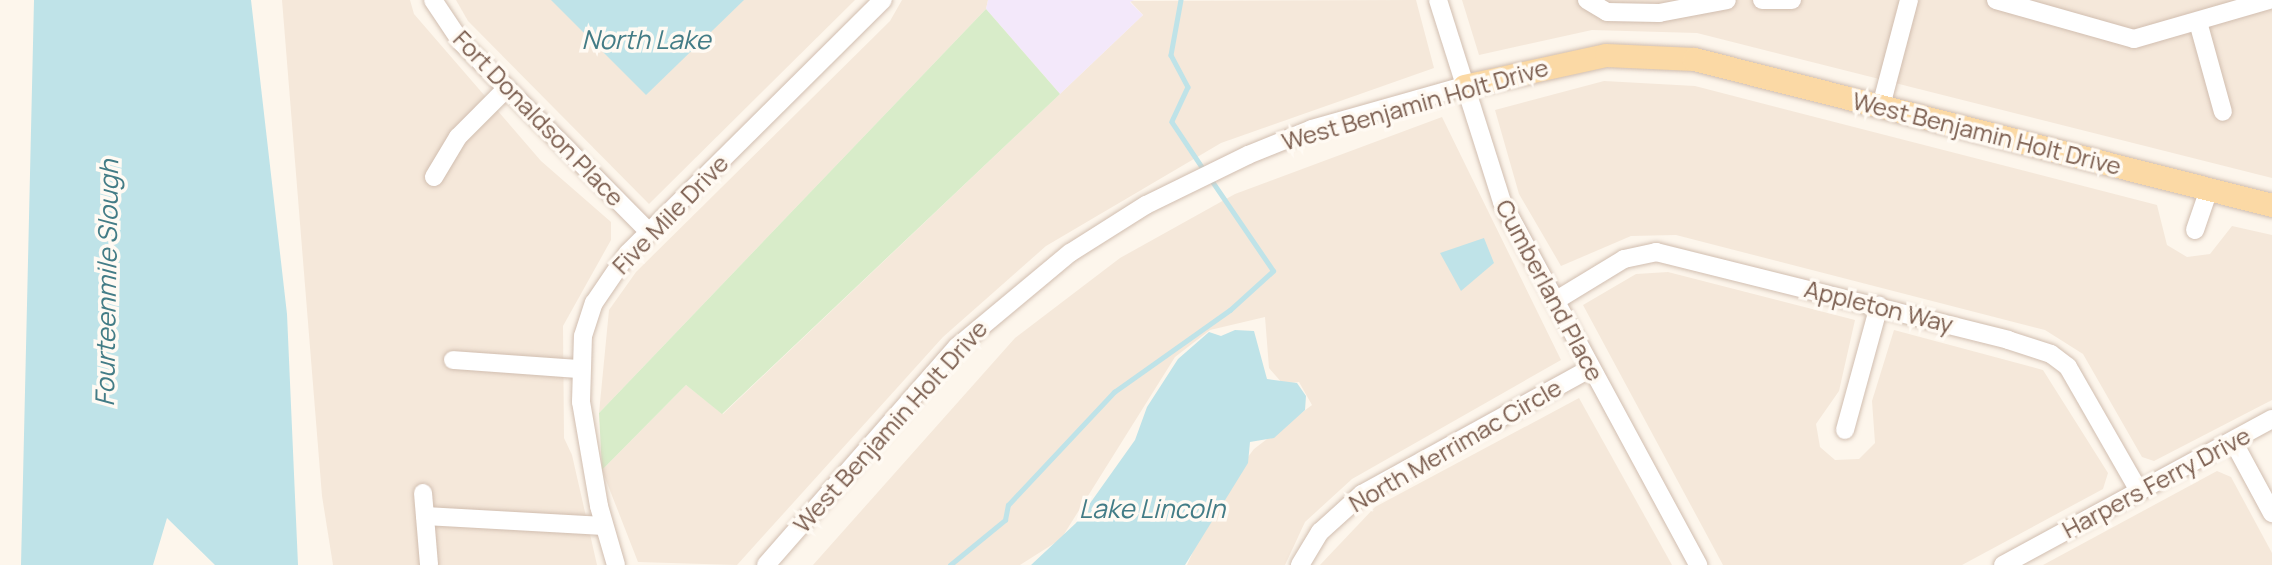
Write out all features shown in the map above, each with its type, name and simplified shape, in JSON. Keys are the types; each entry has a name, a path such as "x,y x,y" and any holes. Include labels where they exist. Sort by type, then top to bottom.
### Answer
{"main road":[{"name":"West Benjamin Holt Drive","path":"1464,86 1569,60 1647,54 1717,64 2272,205"}],"street":[{"name":"Fort Donaldson Place","path":"433,0 461,41 649,233"},
{"name":"Five Mile Drive","path":"616,565 604,526 584,426 580,369 583,336 594,303 616,267 883,0"},
{"name":"Cumberland Place","path":"1438,0 1502,202 1698,565"},
{"path":"1587,0 1607,12 1659,13 1727,0"},
{"path":"1762,0 1792,0"},
{"path":"1881,106 1909,0"},
{"path":"1996,0 2134,39 2269,0"},
{"path":"2197,22 2223,112"},
{"name":"West Benjamin Holt Drive","path":"766,565 957,347 1070,253 1146,205 1248,155 1312,129 1464,86"},
{"path":"434,177 458,137 507,88"},
{"path":"2195,230 2208,189"},
{"name":"Appleton Way","path":"1555,302 1624,260 1656,252 1879,306 2055,356 2083,389 2139,491"},
{"path":"1846,430 1879,306"},
{"path":"453,360 580,369"},
{"name":"North Merrimac Circle","path":"1300,565 1320,532 1362,494 1591,368"},
{"name":"Harpers Ferry Drive","path":"2003,565 2272,419"},
{"path":"2233,441 2272,513"},
{"path":"423,493 429,565"},
{"path":"425,516 604,526"}],"shaded area":[{"path":"282,0 410,0 414,14 541,161 611,222 611,240 563,326 564,438 572,455 597,565 333,565 322,496"},
{"path":"456,0 855,0 649,204 468,21"},
{"path":"902,0 988,0 986,9 599,413 609,310 636,272 890,21"},
{"path":"988,0 1134,0 1130,2 1143,15 1060,94 986,9"},
{"path":"1416,0 1434,68 1221,143 1046,246 943,337 737,565 638,562 602,470 686,385 723,414 1143,15 1130,1"},
{"path":"1462,0 2272,0 2272,178 1697,33 1592,30 1479,55"},
{"path":"1604,81 1695,86 2157,205 2167,245 2187,257 2210,254 2232,226 2272,235 2272,400 2154,461 2142,457 2083,354 2045,330 1676,235 1631,236 1561,266 1519,194 1495,110"},
{"path":"1442,117 1561,360 1352,479 1305,522 1285,565 1187,565 1218,496 1254,449 1312,405 1299,382 1283,384 1269,368 1265,317 1210,330 1175,357 1061,539 1020,565 813,565 1015,338 1120,258 1235,194"},
{"path":"1668,272 1855,320 1839,391 1816,424 1820,447 1835,460 1859,459 1875,443 1872,401 1894,330 2043,370 2108,473 2103,489 1962,565 1723,565 1583,305 1636,274"},
{"path":"1579,398 1672,565 1320,565 1375,507"},
{"path":"2217,471 2231,477 2272,553 2272,565 2043,565"}],"green space":[{"path":"986,9 1060,94 722,414 686,385 602,470 599,413"}],"water":[{"name":"Fourteenmile Slough","path":"34,0 251,0 287,314 298,565 215,565 167,518 153,565 21,565"},
{"name":"North Lake","path":"551,0 744,0 646,95"},
{"path":"1484,238 1494,263 1461,291 1440,253"},
{"name":"Lake Lincoln","path":"1235,330 1254,331 1267,379 1297,383 1306,396 1305,410 1274,438 1250,442 1248,463 1185,565 1031,565 1076,523 1135,440 1147,407 1178,359 1209,332 1221,336"}],"waterway":[{"path":"1181,0 1171,55 1188,87 1172,122 1204,170"},
{"path":"950,565 1005,520 1008,505 1114,392 1230,310 1273,271 1211,180"}]}
